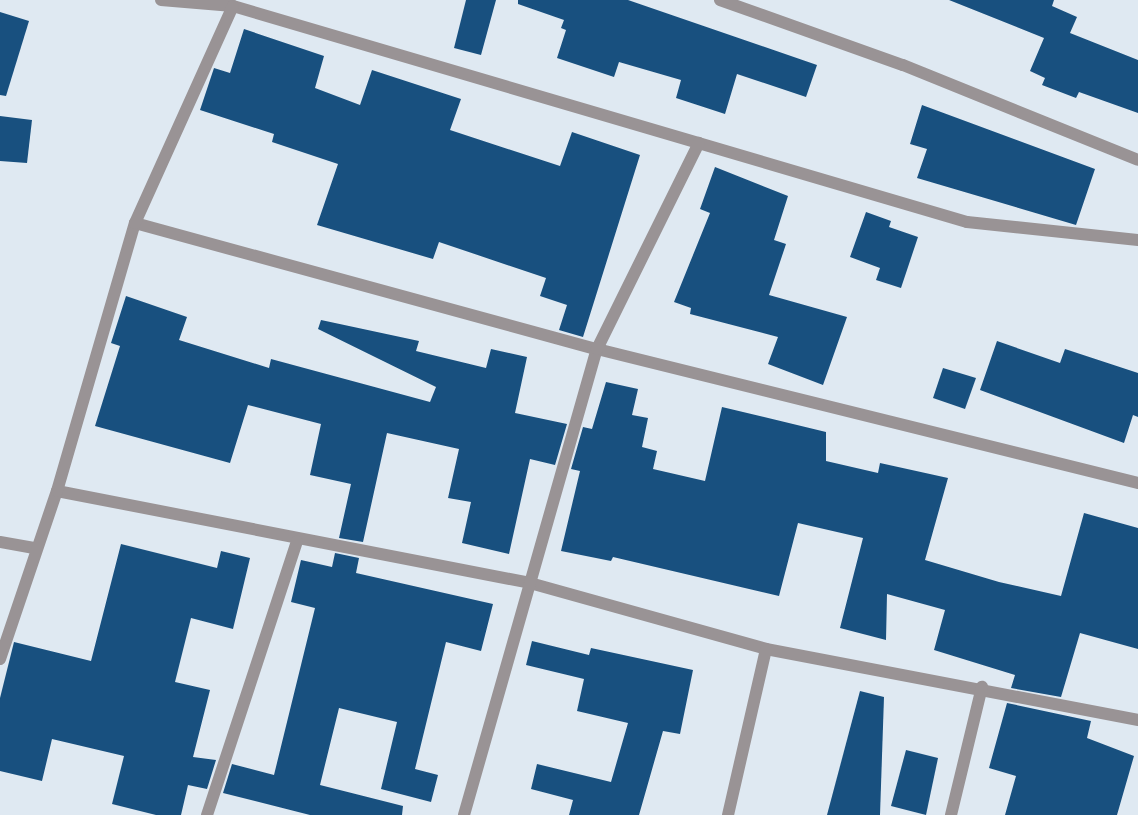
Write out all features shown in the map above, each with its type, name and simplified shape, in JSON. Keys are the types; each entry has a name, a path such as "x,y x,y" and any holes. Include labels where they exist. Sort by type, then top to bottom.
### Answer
{"street":[{"path":"161,0 233,6 967,222 1138,240"},
{"path":"720,0 903,65 1138,160"},
{"path":"0,660 35,548 57,491 135,223 233,6"},
{"path":"464,815 597,348 699,143"},
{"path":"135,223 597,348 1138,483"},
{"path":"57,491 297,541 530,583 766,649 982,687 1138,720"},
{"path":"207,815 297,541"},
{"path":"0,542 35,548"},
{"path":"728,815 766,649"},
{"path":"951,815 982,687"}],"building":[{"path":"466,0 496,0 481,55 454,48"},
{"path":"518,0 628,0 817,65 806,97 737,74 725,114 676,98 681,80 619,62 614,77 557,58 566,30 561,28 564,20 518,4"},
{"path":"949,0 1054,0 1052,6 1077,17 1070,33 1138,60 1138,113 1079,92 1076,98 1042,85 1045,78 1030,71 1044,38"},
{"path":"0,12 29,21 6,96 0,95"},
{"path":"244,29 324,56 315,88 360,105 372,70 461,99 450,130 560,166 572,132 640,155 583,337 559,330 567,305 540,296 546,278 439,242 433,259 317,225 338,164 272,142 274,134 200,110 214,68 230,73"},
{"path":"922,105 1095,169 1076,225 917,178 927,149 910,144"},
{"path":"0,116 32,120 27,163 0,161"},
{"path":"715,167 788,196 774,240 786,244 769,295 847,317 823,385 768,364 778,337 690,314 691,308 674,302 710,213 700,209"},
{"path":"866,212 891,221 889,227 918,237 901,288 876,280 880,268 850,257"},
{"path":"126,296 187,317 179,340 269,368 271,359 430,402 436,387 318,329 321,320 419,341 416,351 486,368 491,349 527,357 515,413 567,424 555,465 530,459 509,554 462,543 471,502 448,498 459,449 387,433 363,542 339,538 351,484 310,475 321,424 248,405 230,463 95,426 120,346 111,343"},
{"path":"997,341 1060,363 1065,349 1138,373 1138,417 1133,415 1124,443 980,390"},
{"path":"943,368 976,378 965,409 933,398"},
{"path":"606,382 638,389 632,415 648,418 642,447 657,451 653,469 705,481 722,407 826,432 826,461 878,473 880,463 948,478 925,560 999,582 1061,596 1084,513 1138,528 1138,649 1080,633 1061,697 1011,688 1015,675 934,650 945,610 887,594 886,640 840,628 863,538 798,523 779,596 613,557 611,561 561,551 580,471 571,469 583,427 592,429"},
{"path":"121,544 217,568 221,551 250,558 233,629 191,618 175,682 210,690 193,757 216,760 207,789 188,785 181,815 156,815 112,804 124,756 52,739 42,781 0,771 0,698 14,642 91,661"},
{"path":"335,553 359,558 356,573 493,604 481,651 446,642 415,769 438,775 431,802 381,789 397,722 339,708 320,785 403,806 402,815 310,815 223,793 232,764 274,775 315,608 291,602 301,560 332,567"},
{"path":"532,641 589,655 591,648 693,670 680,734 663,731 639,815 569,815 573,800 531,789 537,764 611,782 628,723 577,711 584,679 526,665"},
{"path":"860,691 884,697 880,815 827,815"},
{"path":"1007,703 1091,721 1087,738 1134,756 1117,815 1005,815 1016,776 989,768"},
{"path":"906,750 938,758 926,815 891,806"}]}
